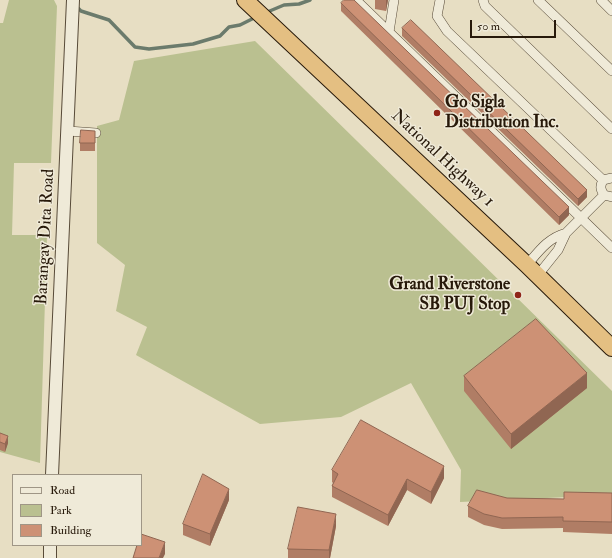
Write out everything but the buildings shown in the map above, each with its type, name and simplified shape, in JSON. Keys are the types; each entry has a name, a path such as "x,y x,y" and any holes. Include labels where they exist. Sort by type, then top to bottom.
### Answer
{"highway":[{"name":"National Highway 1","path":"246,1 532,270 612,348"}],"street":[{"path":"356,0 612,248"},
{"path":"389,32 394,0"},
{"path":"440,0 437,16 447,31 608,179 600,185 601,190 608,196 581,217 566,233 558,250 532,270"},
{"path":"483,0 485,6 612,129"},
{"path":"538,0 612,71"},
{"path":"601,0 612,11"},
{"name":"Barangay Dita Road","path":"52,474 56,364 65,216 73,3"},
{"path":"68,131 96,133"},
{"path":"532,270 548,241 555,236 566,233"},
{"path":"50,546 50,558"}],"green space":[{"path":"9,0 54,0 57,6 51,163 14,163 12,235 47,235 40,463 0,452 0,23 3,23"},
{"path":"255,41 612,391 612,495 460,502 461,470 411,383 341,417 260,424 136,355 147,327 116,311 125,265 97,243 97,126 119,120 134,61"}],"waterway":[{"path":"265,13 284,5 299,4 310,0"},
{"path":"76,6 81,11 109,20 135,47 149,49 193,44 220,36 229,27 240,25 256,17"}],"place":[{"name":"Go Sigla Distribution Inc.","path":"437,113"},
{"name":"Grand Riverstone SB PUJ Stop","path":"518,295"}]}
